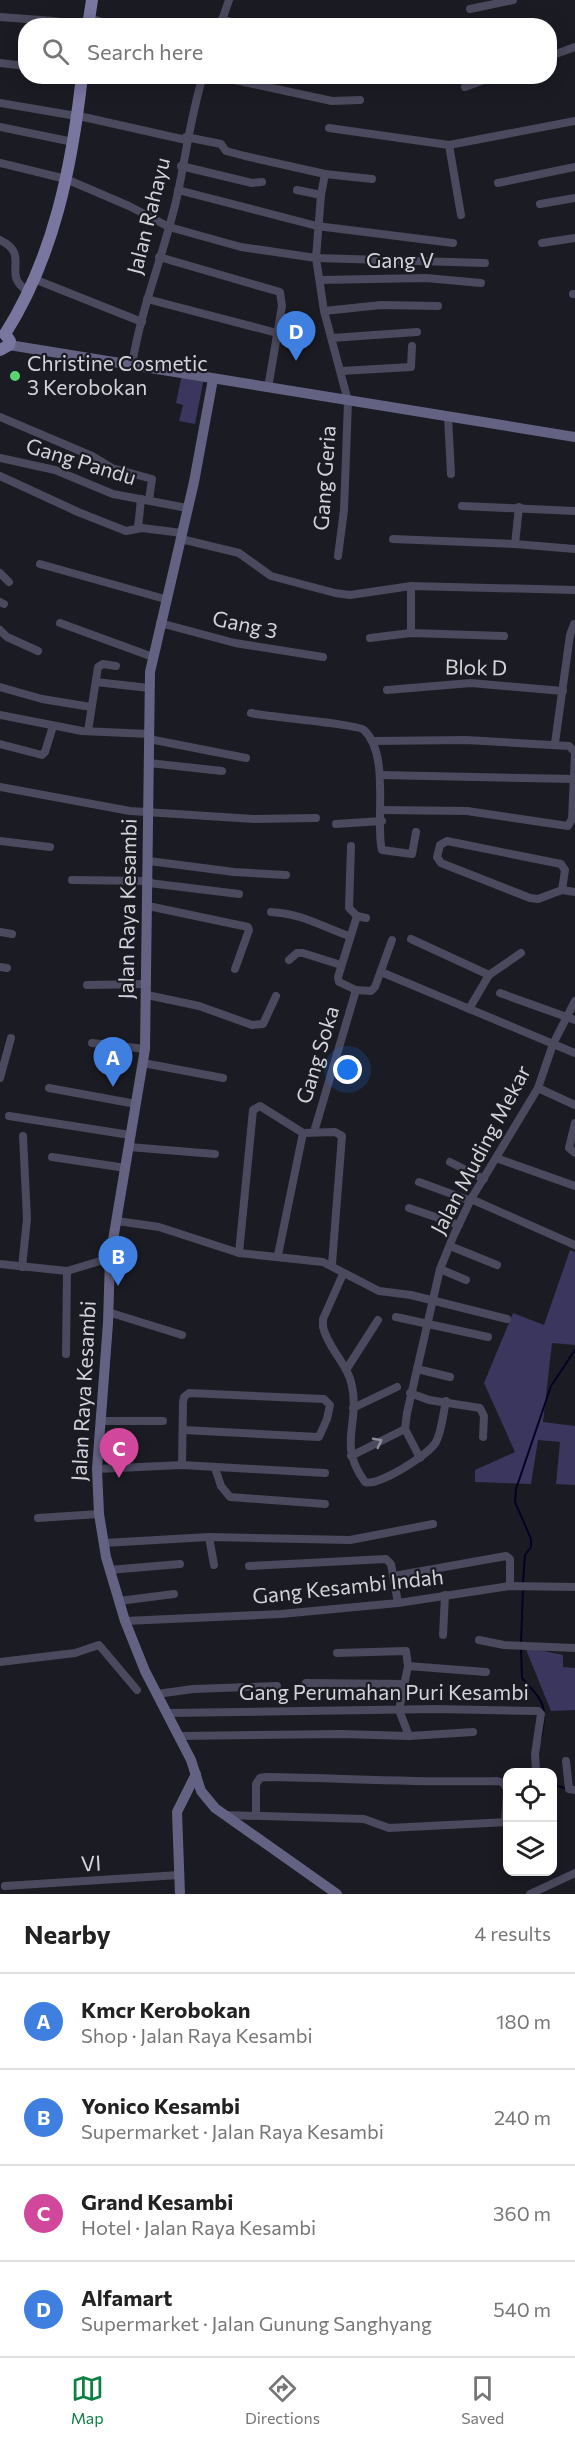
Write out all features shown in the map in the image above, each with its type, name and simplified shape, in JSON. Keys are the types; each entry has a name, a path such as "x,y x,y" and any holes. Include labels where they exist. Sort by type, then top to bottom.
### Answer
{"main road":[{"path":"89,18 92,0"},
{"path":"3,340 44,255 66,179 81,84"}],"street":[{"path":"222,18 229,0"},
{"path":"470,9 513,0"},
{"path":"0,17 18,18"},
{"path":"557,53 575,47"},
{"path":"0,63 18,65"},
{"name":"Jalan Rahayu","path":"132,365 147,299 169,227 178,190 186,138 201,84"},
{"path":"253,84 332,101 360,100"},
{"path":"465,87 473,84"},
{"path":"0,103 221,144 230,153 325,174 372,179"},
{"path":"329,128 449,145 575,121"},
{"path":"0,127 73,142"},
{"path":"449,145 461,215"},
{"path":"0,163 66,179 129,206 169,227 241,247 316,258 485,263"},
{"path":"181,166 252,183 262,182"},
{"path":"498,183 575,167"},
{"name":"Gang Geria","path":"325,174 317,226 316,258 324,311 342,371 348,401 344,510 338,556"},
{"path":"178,190 317,226 453,243"},
{"path":"297,190 321,195"},
{"path":"540,204 575,198"},
{"path":"542,243 575,238"},
{"path":"0,240 12,245 16,252 15,279 19,286 28,291"},
{"path":"159,257 280,292 282,306 268,388"},
{"name":"Gang V","path":"320,280 426,278 481,283"},
{"path":"34,279 141,322"},
{"path":"147,299 277,333"},
{"path":"324,311 381,305 438,306"},
{"path":"332,338 417,332"},
{"path":"3,340 213,379 575,437"},
{"path":"342,371 411,367 412,346"},
{"name":"Jalan Raya Kesambi","path":"213,379 181,536 160,623 149,688 149,882 145,1049 110,1258 97,1469 99,1514 110,1570 125,1621 196,1774 201,1791 224,1815 337,1894"},
{"path":"0,417 95,457 112,468 152,479 138,528"},
{"path":"448,417 451,474"},
{"name":"Gang Pandu","path":"0,458 55,470 113,494 187,508"},
{"path":"0,476 108,524 130,531 138,528 181,536 239,553 271,576 335,593 350,595 411,586 575,590"},
{"path":"462,506 575,511"},
{"path":"515,544 519,507"},
{"path":"393,539 575,549"},
{"path":"40,564 165,600"},
{"path":"0,573 9,582"},
{"path":"411,586 411,633"},
{"path":"60,623 153,657"},
{"name":"Gang 3","path":"160,623 235,643 323,657"},
{"path":"555,743 570,635 574,624"},
{"path":"0,630 7,637 38,651"},
{"path":"370,638 411,633 504,636"},
{"path":"88,731 99,665 116,666"},
{"path":"96,682 149,688"},
{"name":"Blok D","path":"387,690 471,683 563,691"},
{"path":"0,687 42,699 91,707"},
{"path":"251,713 284,720 358,726 373,741 380,775 381,846 385,852 412,854 416,832"},
{"path":"0,715 39,724 88,731 149,736 246,758"},
{"path":"0,744 42,755 53,726"},
{"path":"373,741 466,740 555,743 572,747 575,753 574,801 571,824 566,827 467,811 381,810"},
{"path":"149,764 222,771"},
{"path":"380,775 573,778"},
{"path":"0,787 83,804 148,811 254,819 316,818"},
{"path":"336,824 382,821"},
{"path":"0,841 50,848"},
{"path":"562,891 565,870 561,864 469,844 447,841 440,844 437,857 441,863 530,898 538,899 562,891 575,892"},
{"path":"351,846 349,905 357,916 366,918"},
{"path":"149,861 234,872 286,874"},
{"path":"72,880 149,882 239,894"},
{"path":"148,906 248,927 249,930 235,969"},
{"path":"271,912 306,917 326,928 350,936"},
{"path":"356,990 339,982 357,916"},
{"path":"0,932 12,934"},
{"name":"Gang Soka","path":"314,1132 356,990 371,991 381,972 392,939"},
{"path":"411,939 489,975"},
{"path":"289,960 297,953 303,953 342,965"},
{"path":"469,1009 489,975 521,953"},
{"path":"381,972 575,1053"},
{"path":"87,985 147,990 252,1025 263,1024 276,996"},
{"path":"500,993 575,1020"},
{"name":"Jalan Muding Mekar","path":"405,1429 410,1393 429,1325 441,1269 450,1246 471,1200 538,1088 553,1044 575,1001"},
{"path":"0,1078 11,1038"},
{"path":"92,1043 145,1049"},
{"path":"143,1063 223,1078"},
{"path":"49,1088 136,1104"},
{"path":"538,1088 575,1105"},
{"name":"Gang Soka","path":"239,1253 253,1110 260,1106 303,1133 335,1132 342,1136 332,1264"},
{"path":"9,1116 129,1141 214,1154"},
{"path":"575,1123 569,1148 575,1153"},
{"name":"Gang Soka","path":"278,1255 303,1133"},
{"path":"22,1267 27,1220 24,1136"},
{"path":"52,1157 126,1168"},
{"path":"496,1158 575,1186"},
{"path":"450,1162 484,1179"},
{"path":"419,1182 471,1200 575,1245"},
{"path":"409,1208 459,1225"},
{"path":"117,1221 159,1227 239,1253 278,1255 332,1264 343,1274 379,1291 434,1300 507,1319"},
{"path":"450,1246 497,1265"},
{"path":"0,1264 67,1271 110,1258"},
{"path":"441,1269 466,1280"},
{"path":"66,1354 67,1271"},
{"path":"343,1274 323,1319 323,1327 352,1383 353,1408 349,1444 351,1456 363,1479 368,1484 376,1483 420,1458 436,1441 446,1401"},
{"path":"108,1312 182,1335"},
{"path":"396,1317 488,1337"},
{"path":"346,1370 378,1320"},
{"path":"417,1369 450,1377"},
{"path":"353,1408 397,1387"},
{"path":"182,1465 183,1430 184,1397 189,1393 324,1399 330,1405 330,1411 319,1437 183,1430"},
{"path":"410,1393 429,1400 480,1408 484,1416 483,1437"},
{"path":"100,1421 163,1421"},
{"path":"351,1456 405,1429 420,1458"},
{"path":"97,1469 182,1465 325,1473"},
{"path":"215,1468 221,1486 230,1497 325,1503"},
{"path":"39,1518 99,1514"},
{"path":"104,1543 209,1537 350,1540 433,1524"},
{"path":"209,1537 214,1565"},
{"path":"394,1576 506,1556 510,1559 510,1586"},
{"path":"249,1566 382,1558 389,1560 398,1603"},
{"path":"110,1570 180,1564"},
{"name":"Gang Kesambi Indah","path":"125,1621 281,1614 398,1603 510,1586 575,1587"},
{"path":"119,1601 174,1594"},
{"path":"443,1635 445,1595"},
{"path":"479,1640 504,1645 575,1648"},
{"path":"0,1662 75,1653 99,1645 137,1690"},
{"path":"337,1653 401,1650 407,1653 408,1666 399,1710 410,1736"},
{"path":"408,1666 486,1672"},
{"path":"306,1683 404,1684"},
{"path":"157,1694 193,1689 277,1686"},
{"name":"Gang Perumahan Puri Kesambi","path":"167,1713 540,1711 536,1768"},
{"path":"179,1736 342,1734 410,1736 473,1732"},
{"path":"566,1761 567,1784 569,1789 575,1790"},
{"path":"180,1894 177,1816 196,1774"},
{"path":"256,1814 256,1784 260,1778 266,1777 503,1783"},
{"path":"183,1802 201,1791"},
{"path":"224,1815 256,1814 364,1819 389,1828 503,1822"},
{"path":"530,1894 575,1874"},
{"name":"VI","path":"5,1886 179,1875"}],"shaded area":[{"path":"182,374 204,378 195,424 179,421 183,405 176,403"},
{"path":"570,1250 575,1252 575,1345 552,1343 543,1422 575,1426 575,1485 556,1484 560,1442 538,1440 531,1484 475,1482 475,1470 515,1452 484,1383 513,1313 544,1325"},
{"path":"525,1647 563,1655 563,1667 575,1668 575,1710 551,1711"}],"waterway":[{"path":"523,1583 525,1555 531,1547 531,1539 515,1502 516,1489 551,1386 575,1350"},
{"path":"521,1643 523,1588"},
{"path":"521,1648 522,1678 540,1699 544,1711 541,1738"},
{"path":"557,1786 567,1789"}],"place":[{"name":"Alfamart","path":"296,361"},
{"name":"Christine Cosmetic 3 Kerobokan","path":"15,376"},
{"name":"Kmcr Kerobokan","path":"113,1087"},
{"name":"Yonico Kesambi","path":"118,1286"},
{"name":"Grand Kesambi","path":"119,1478"}]}
